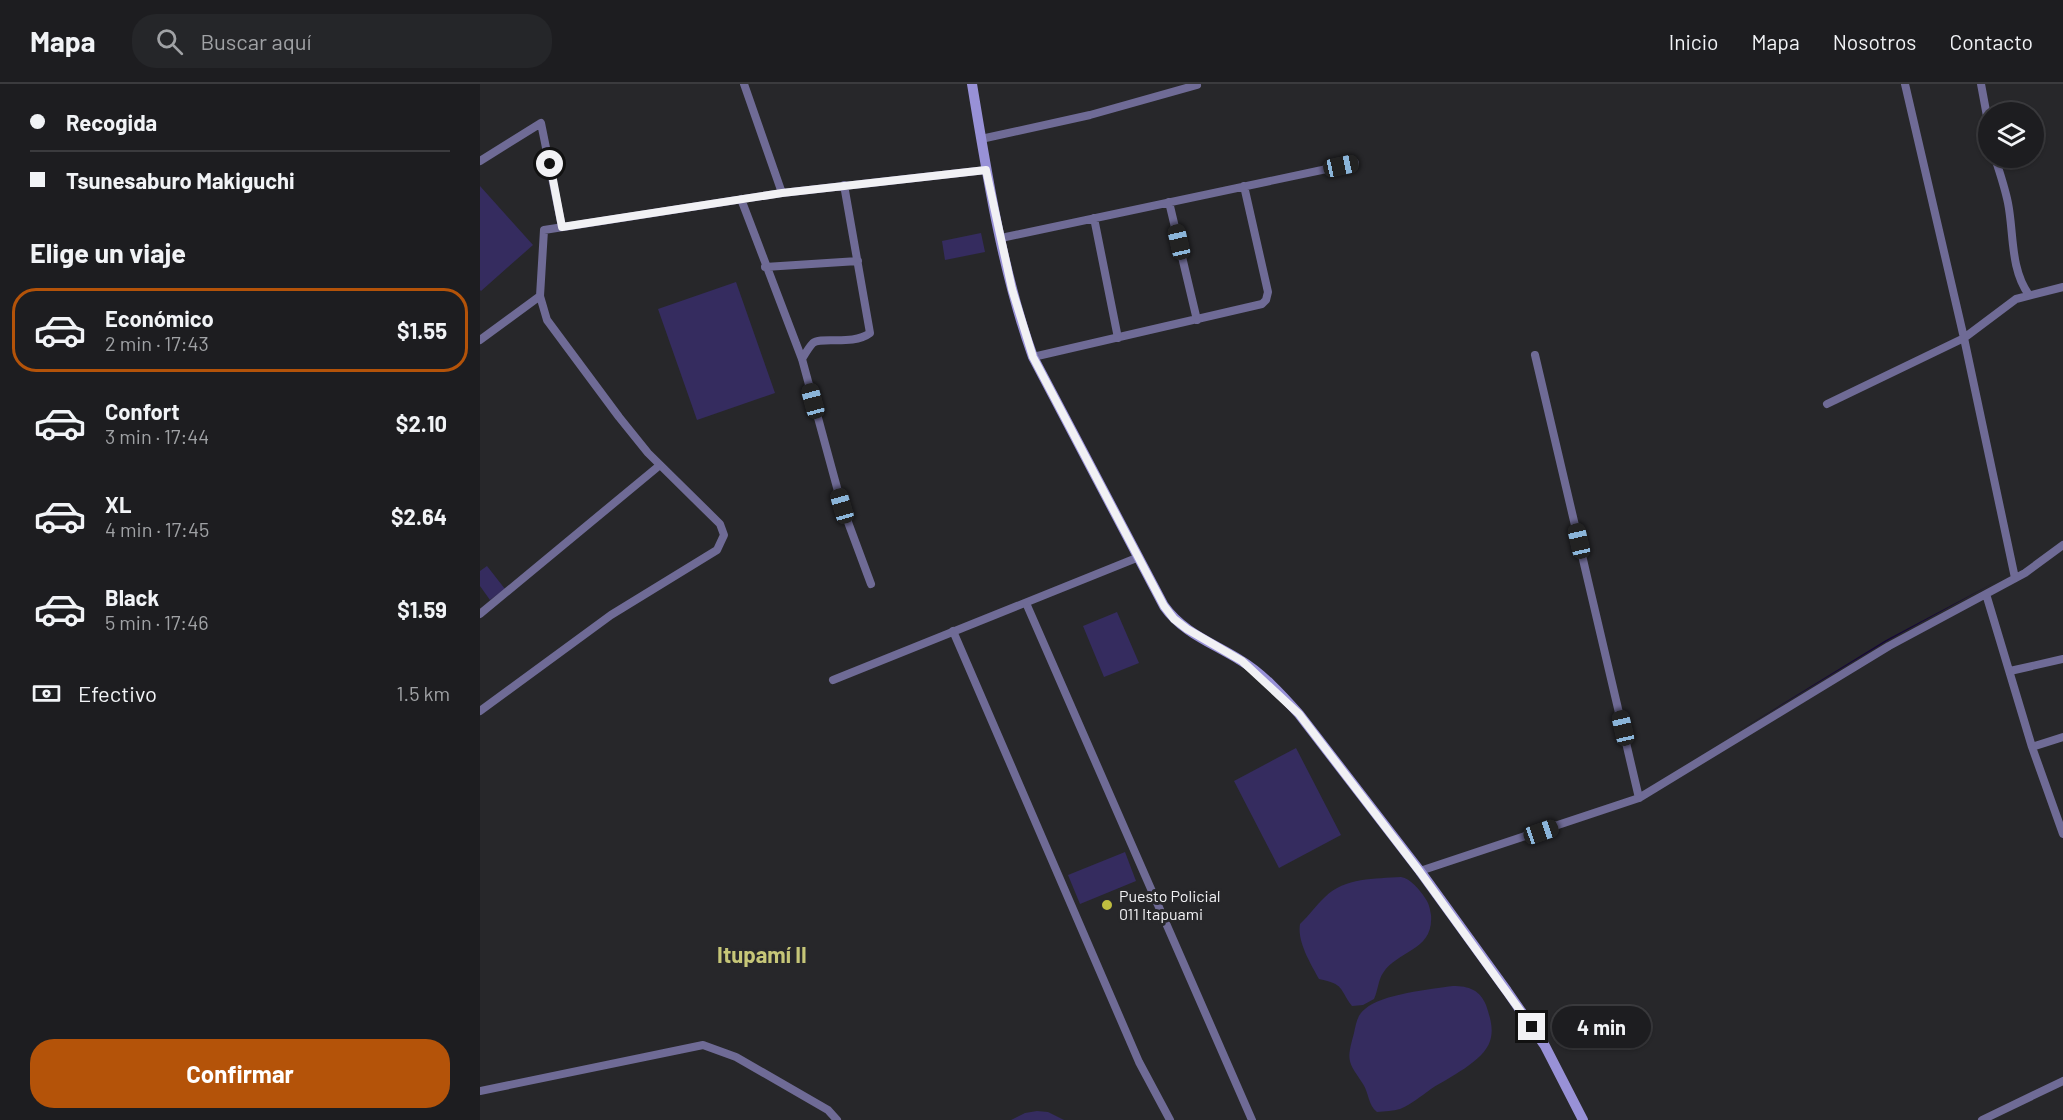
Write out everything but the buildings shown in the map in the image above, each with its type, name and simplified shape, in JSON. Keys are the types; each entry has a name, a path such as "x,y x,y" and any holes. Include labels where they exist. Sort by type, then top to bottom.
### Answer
{"street":[{"path":"744,84 782,193"},
{"path":"972,84 986,170 1001,238 1021,322 1033,357 1164,606 1174,619 1193,633 1242,661 1299,714 1420,872 1545,1046 1583,1120"},
{"path":"1905,84 1964,338 2015,578"},
{"path":"1981,84 1984,102"},
{"path":"981,139 1090,115 1197,85"},
{"path":"480,161 541,123 562,227"},
{"path":"1001,238 1354,163"},
{"path":"1998,168 2008,203 2017,266 2021,281 2029,295"},
{"path":"480,711 611,615 717,550 724,535 720,524 660,465 619,417 544,313 540,296 544,230 782,193 986,170"},
{"path":"802,359 813,343 818,340 848,341 865,337 870,333 844,185"},
{"path":"1033,357 1257,306 1266,300 1268,292 1244,186"},
{"path":"741,199 802,359 842,506 871,584"},
{"path":"1169,202 1197,320"},
{"path":"1094,218 1118,338"},
{"path":"765,267 858,261"},
{"path":"1827,404 1964,338 2016,299 2063,287"},
{"path":"480,340 540,296"},
{"path":"1535,355 1639,798"},
{"path":"480,614 660,465"},
{"path":"1420,872 1639,798 1889,646 2015,578 2063,545"},
{"path":"833,680 1139,557"},
{"path":"1986,594 2032,747 2063,834"},
{"path":"1026,603 1252,1120"},
{"path":"953,631 1139,1062 1170,1120"},
{"path":"2010,670 2063,659"},
{"path":"2032,747 2063,737"},
{"path":"480,1091 703,1045 736,1057 828,1110 837,1120"},
{"path":"1982,1120 2063,1081"}],"shaded area":[{"path":"480,186 533,245 481,291 480,290"},
{"path":"981,233 985,252 945,260 942,241"},
{"path":"736,282 775,393 697,420 658,309"},
{"path":"487,566 505,589 490,600 480,586 480,571"},
{"path":"1999,580 1887,641 1732,735 1886,640"},
{"path":"1117,612 1139,663 1104,677 1083,626"},
{"path":"1296,748 1341,835 1279,868 1234,781"},
{"path":"1125,852 1136,881 1080,904 1068,875"},
{"path":"1401,877 1420,891 1429,906 1431,915 1427,936 1414,949 1389,965 1380,979 1374,999 1363,1005 1352,1006 1337,985 1319,979 1303,945 1300,924 1333,890 1361,880"},
{"path":"1453,986 1473,990 1484,1000 1492,1028 1490,1041 1486,1048 1465,1068 1408,1105 1397,1110 1377,1112 1349,1056 1360,1014 1373,1004 1395,996"},
{"path":"1048,1112 1064,1120 1011,1120 1025,1113"}],"place":[{"name":"Puesto Policial 011 Itapuami","path":"1107,905"}],"district":[{"name":"Itupamí II","path":"762,955"}],"route":[{"path":"550,164 562,227 782,193 986,170 1012,289 1033,357 1164,606 1174,619 1187,629 1242,661 1283,696 1299,714 1420,872 1532,1027"}]}
